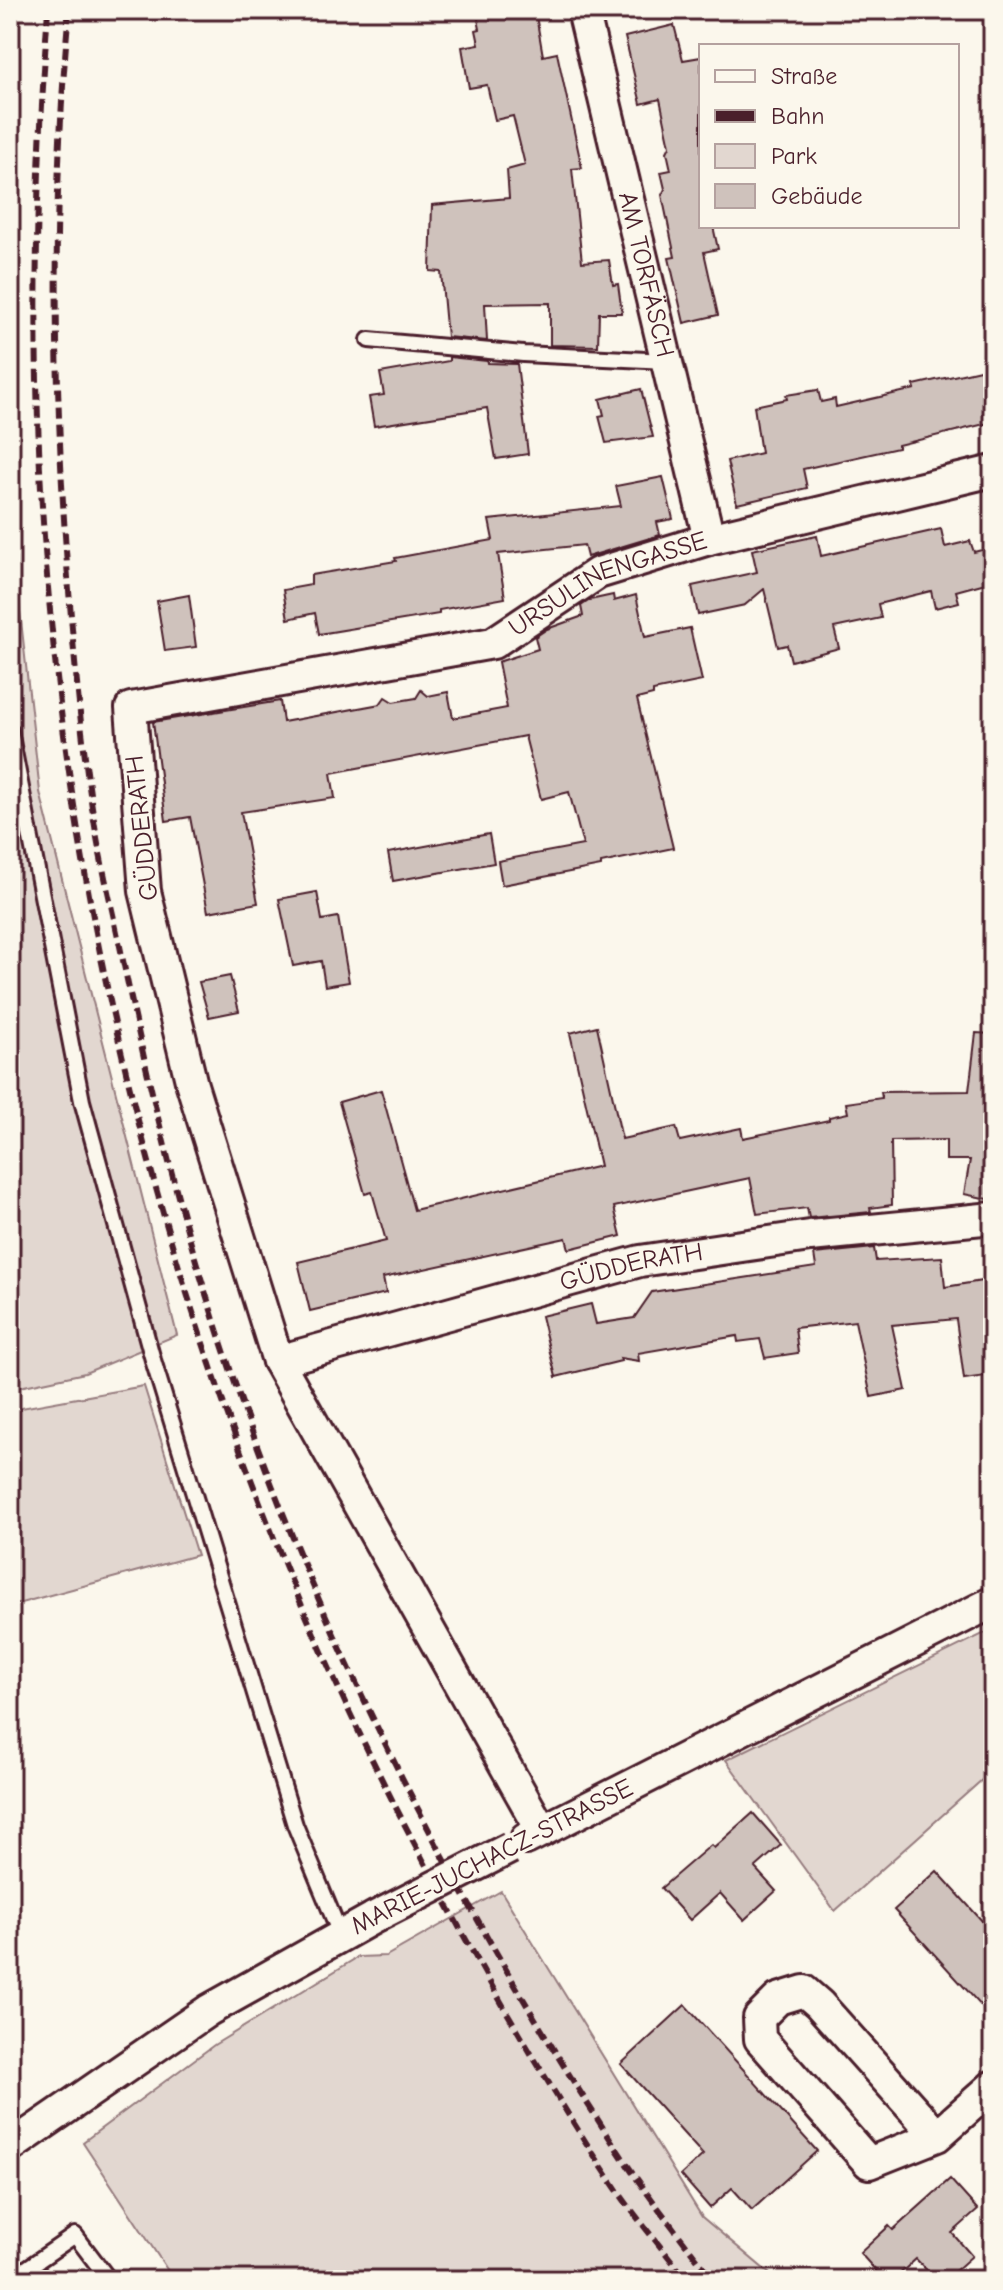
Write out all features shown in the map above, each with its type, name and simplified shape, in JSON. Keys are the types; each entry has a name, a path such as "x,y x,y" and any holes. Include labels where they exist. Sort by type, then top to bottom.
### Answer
{"street":[{"name":"AM TORFÄSCH","path":"583,10 709,539"},
{"name":"URSULINENGASSE","path":"131,708 493,643 598,573 709,539 993,471"},
{"name":"GÜDDERATH","path":"131,708 145,891 192,1085 278,1361 542,1831"},
{"name":"GÜDDERATH","path":"278,1361 640,1261 810,1236 993,1218"},
{"name":"MARIE-JUCHACZ-STRASSE","path":"10,2147 209,2010 375,1917 993,1602"},
{"path":"937,2136 804,1991 778,1999 759,2018 760,2039 869,2163 937,2136 993,2086"}],"lane":[{"path":"369,340 523,354 667,361"},
{"path":"10,731 82,1101 132,1284 295,1825 341,1936"},
{"path":"10,2280 75,2235 109,2280"}],"green space":[{"path":"10,449 17,584 40,792 177,1335 85,1373 10,1389"},
{"path":"144,1386 197,1555 10,1606 10,1410"},
{"path":"993,1629 993,1770 835,1911 726,1760"},
{"path":"501,1891 702,2217 777,2280 174,2280 83,2142 214,2045 358,1957 386,1956"}],"building":[{"path":"476,10 535,10 543,56 557,53 582,168 572,169 582,262 609,260 613,285 618,284 622,313 599,313 598,346 550,345 550,303 485,304 487,341 447,337 441,272 430,271 432,205 509,198 507,170 525,165 513,116 495,120 487,85 469,88 462,47 479,44"},
{"path":"674,25 683,60 699,57 699,228 713,228 718,249 704,252 718,315 684,323 669,258 675,257 662,195 665,189 661,172 671,170 667,152 670,146 660,99 641,104 625,37"},
{"path":"449,357 517,364 528,454 496,459 487,408 374,426 369,397 384,395 380,373 449,361"},
{"path":"993,367 993,422 898,445 898,448 803,469 807,488 737,504 727,461 761,453 754,406 787,399 786,395 818,390 821,402 835,399 836,407"},
{"path":"641,389 653,437 606,443 599,416 604,415 600,399"},
{"path":"663,477 673,519 657,522 660,535 587,557 584,545 498,554 505,598 439,610 439,614 319,634 315,613 288,619 283,590 311,585 311,575 493,540 489,520 621,506 616,486"},
{"path":"941,529 945,547 970,541 974,552 993,547 993,581 956,591 959,602 935,608 931,591 878,604 881,618 834,628 839,648 791,661 787,645 778,647 764,589 745,605 698,615 692,586 757,572 752,550 817,536 821,556"},
{"path":"189,595 196,647 165,651 157,601"},
{"path":"613,595 614,601 636,595 645,637 690,628 702,681 653,691 653,695 637,699 673,848 502,885 498,861 583,845 569,792 541,799 525,736 331,773 335,798 241,812 258,903 208,912 190,817 166,821 153,722 280,701 283,722 380,704 385,697 393,702 416,698 421,690 428,696 448,692 453,718 507,708 498,662 538,649 535,637 547,629 583,616 581,606 590,600"},
{"path":"489,834 494,863 393,881 388,853"},
{"path":"317,892 322,920 338,917 349,982 325,986 321,961 293,966 279,899"},
{"path":"230,976 239,1011 209,1017 199,982"},
{"path":"597,1026 622,1139 676,1127 680,1141 741,1128 743,1138 829,1120 829,1117 848,1113 846,1103 882,1098 881,1092 969,1091 976,1033 993,1034 993,1200 964,1194 970,1160 946,1160 946,1140 891,1141 892,1205 870,1208 871,1212 809,1218 807,1208 757,1214 750,1178 614,1207 621,1236 569,1249 566,1238 383,1278 386,1293 310,1311 298,1262 386,1241 372,1192 365,1194 339,1102 381,1090 414,1210 600,1166 570,1033"},
{"path":"874,1248 876,1261 942,1257 945,1287 988,1280 993,1314 993,1375 964,1379 956,1319 892,1325 906,1390 871,1397 855,1321 795,1328 798,1353 765,1358 760,1339 738,1342 737,1336 638,1353 639,1361 620,1358 621,1361 556,1377 541,1316 591,1304 596,1324 634,1318 652,1292 816,1267 814,1254"},
{"path":"753,1813 781,1845 755,1868 776,1891 744,1920 720,1893 690,1920 661,1888 711,1845 714,1848"},
{"path":"937,1871 993,1933 993,2019 894,1910"},
{"path":"685,2005 817,2151 752,2210 732,2188 710,2208 681,2175 703,2155 621,2064"},
{"path":"950,2179 978,2210 952,2233 972,2256 945,2280 936,2280 916,2259 893,2280 884,2280 860,2253 889,2226 893,2230"}],"railway":[{"path":"48,10 38,196 36,320 42,506 58,684 83,861 118,1037 162,1210 215,1380 278,1547 349,1711 450,1911 540,2069 621,2196 687,2280"},
{"path":"69,10 59,155 57,300 60,446 76,678 100,853 148,1075 190,1240 240,1397 283,1512 330,1626 382,1737 497,1955 560,2060 636,2178 713,2280"}]}
